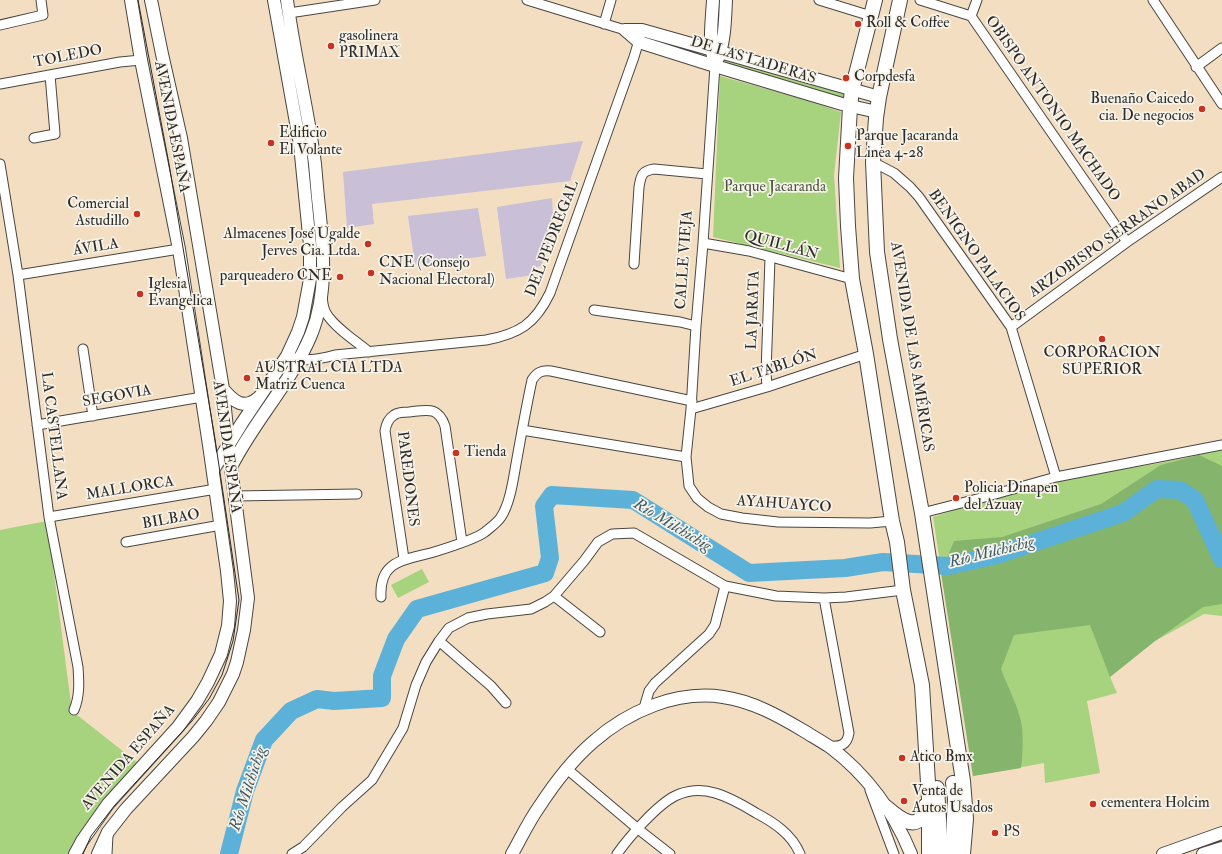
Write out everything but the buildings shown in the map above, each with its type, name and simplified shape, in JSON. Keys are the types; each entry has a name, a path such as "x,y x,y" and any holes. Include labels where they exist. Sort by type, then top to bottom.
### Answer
{"main road":[{"name":"AVENIDA ESPAÑA","path":"75,854 82,841 108,804 178,727 198,701 221,654 228,626 230,601 216,489 179,249 141,60 131,0"},
{"name":"AVENIDA ESPAÑA","path":"98,854 108,832 126,809 206,721 219,702 233,674 237,662 244,630 248,598 231,468 223,389 181,138 151,0"},
{"path":"231,468 244,444 277,395 293,358 310,279 310,245 302,165 274,0"},
{"path":"213,470 242,423 261,396 293,358 314,325 322,295 323,270 315,164 287,0"},
{"name":"CALLE VIEJA","path":"713,0 716,51 715,66"},
{"name":"CALLE VIEJA","path":"716,51 726,0"},
{"path":"875,0 852,90 846,178 848,226 852,279 866,354 892,521 898,542 904,596 922,685 929,799 925,814 922,818 911,823 903,820 886,807"},
{"name":"AVENIDA DE LAS AMÉRICAS","path":"900,0 877,112 873,162 877,252 891,347 922,513 963,781 966,819 952,853"},
{"path":"276,16 289,13"},
{"name":"DE LAS LADERAS","path":"625,30 642,30 879,97"},
{"name":"DE LAS LADERAS","path":"625,30 639,42 850,107 877,112"},
{"path":"296,124 308,121"},
{"path":"223,389 233,399 240,403 252,403 261,396"},
{"path":"904,596 915,622 936,773 940,820 952,853"},
{"path":"512,854 538,807 567,769 593,741 623,720 644,708 678,697 700,695 723,697 744,702 775,714 829,746 867,781 886,807 909,849 915,854"},
{"path":"929,799 952,853"},
{"path":"1163,854 1222,833"},
{"path":"1203,854 1222,848"}],"street":[{"path":"0,25 43,15 41,0"},
{"path":"289,13 375,0"},
{"name":"DE LAS LADERAS","path":"527,0 625,30"},
{"path":"604,24 611,0"},
{"path":"819,0 871,16"},
{"name":"OBISPO ANTONIO MACHADO","path":"920,0 970,16 1127,242"},
{"path":"970,16 977,0"},
{"path":"1153,0 1196,67 1222,104"},
{"name":"DEL PEDREGAL","path":"293,358 319,358 486,340 514,332 526,325 537,315 550,293 642,30"},
{"path":"1196,67 1222,48"},
{"name":"TOLEDO","path":"0,84 120,62 141,60"},
{"name":"CALLE VIEJA","path":"686,457 715,66"},
{"path":"34,138 55,134 50,75"},
{"name":"BENIGNO PALACIOS","path":"873,162 894,173 919,197 1011,327 1056,477"},
{"name":"LA CASTELLANA","path":"0,164 18,275 49,517 78,667 80,685 77,703 74,710"},
{"path":"634,264 640,176 647,170 654,169 707,174"},
{"name":"ARZOBISPO SERRANO ABAD","path":"1011,327 1127,242 1222,177"},
{"name":"QUILLÁN","path":"703,243 749,251 770,258 852,279"},
{"name":"ÁVILA","path":"18,275 179,249"},
{"name":"LA JARATA","path":"767,387 766,373 770,258"},
{"path":"322,295 324,307 330,318 369,352"},
{"path":"594,310 680,322 696,326"},
{"path":"83,349 93,416"},
{"name":"EL TABLÓN","path":"522,430 532,380 540,372 551,371 691,405 767,387 866,354"},
{"name":"SEGOVIA","path":"37,425 202,397"},
{"name":"PAREDONES","path":"404,559 384,431 387,422 394,414 430,410 438,414 443,420 462,542"},
{"path":"381,597 380,588 382,581 392,566 404,559 435,551 484,533 501,518 510,497 522,430 686,457"},
{"path":"922,513 1056,477 1222,445"},
{"name":"AYAHUAYCO","path":"686,457 688,486 697,498 708,507 721,514 778,522 870,523 892,521"},
{"name":"MALLORCA","path":"49,517 216,489"},
{"path":"235,496 357,494"},
{"name":"BILBAO","path":"126,542 221,525"},
{"path":"292,854 303,846 342,807 372,780 403,728 418,680 426,662 450,628 468,618 531,608 545,602 554,596 598,542 612,534 634,533 725,586 776,596 824,598 904,596"},
{"path":"644,708 649,691 654,683 710,634 715,625 725,586"},
{"path":"554,596 600,632"},
{"path":"824,598 849,733 845,744 840,746 829,746"},
{"path":"439,642 486,681 506,703"},
{"path":"567,769 670,854"},
{"path":"867,781 894,854"},
{"path":"617,854 638,829 660,807 676,795 698,790 714,792 770,821 785,832 792,840 800,854"},
{"path":"107,854 108,832"}],"shaded area":[{"path":"583,141 570,181 372,204 374,224 347,228 343,172"},
{"path":"552,198 554,230 541,266 533,268 534,275 506,279 497,207"},
{"path":"478,208 486,256 415,265 408,216"}],"green space":[{"path":"724,56 847,91 845,101 721,66"},
{"name":"Parque Jacaranda","path":"720,76 806,100 841,112 834,175 840,268 713,237"},
{"path":"1222,450 1222,616 1204,614 1155,641 1110,677 1117,693 1087,701 1100,773 1045,783 1044,763 973,776 933,517 1045,481 1155,464"},
{"path":"1199,455 1222,466 1222,604 1203,607 1155,641 1110,677 1090,625 1014,635 1001,669 1021,720 1023,742 1021,768 973,776 941,573 954,541 1002,537 1101,504 1161,465"},
{"path":"47,521 72,711 138,763 72,854 0,854 0,530"},
{"path":"422,569 429,582 398,598 391,585"}],"waterway":[{"name":"Río Milchichig","path":"229,854 245,791 264,740 291,711 317,699 334,701 382,698 382,676 396,639 417,609 545,573 550,558 544,506 552,495 633,500 749,573 845,568 883,562 948,566 997,555 1123,513 1157,489 1180,490 1195,500 1222,559"}],"tram line":[{"path":"83,854 91,836 115,805 192,721 209,699 222,675 233,641 239,600 215,439 169,164 138,0"}],"place":[{"name":"Roll & Coffee","path":"858,24"},
{"name":"gasolinera PRIMAX","path":"331,46"},
{"name":"Corpdesfa","path":"846,78"},
{"name":"Buenaño Caicedo cia. De negocios","path":"1202,109"},
{"name":"Edificio El Volante","path":"271,143"},
{"name":"Parque Jacaranda Linea 4-28","path":"848,146"},
{"name":"Comercial Astudillo","path":"137,214"},
{"name":"Almacenes José Ugalde Jerves Cia. Ltda.","path":"368,244"},
{"name":"CNE (Consejo Nacional Electoral)","path":"371,273"},
{"name":"parqueadero CNE","path":"340,277"},
{"name":"Iglesia Evangelica","path":"140,294"},
{"name":"CORPORACION SUPERIOR","path":"1102,339"},
{"name":"AUSTRAL CIA LTDA Matriz Cuenca","path":"247,378"},
{"name":"Tienda","path":"456,453"},
{"name":"Policia Dinapen del Azuay","path":"956,498"},
{"name":"Atico Bmx","path":"902,758"},
{"name":"Venta de Autos Usados","path":"904,801"},
{"name":"cementera Holcim","path":"1093,804"},
{"name":"PS","path":"995,833"}]}
